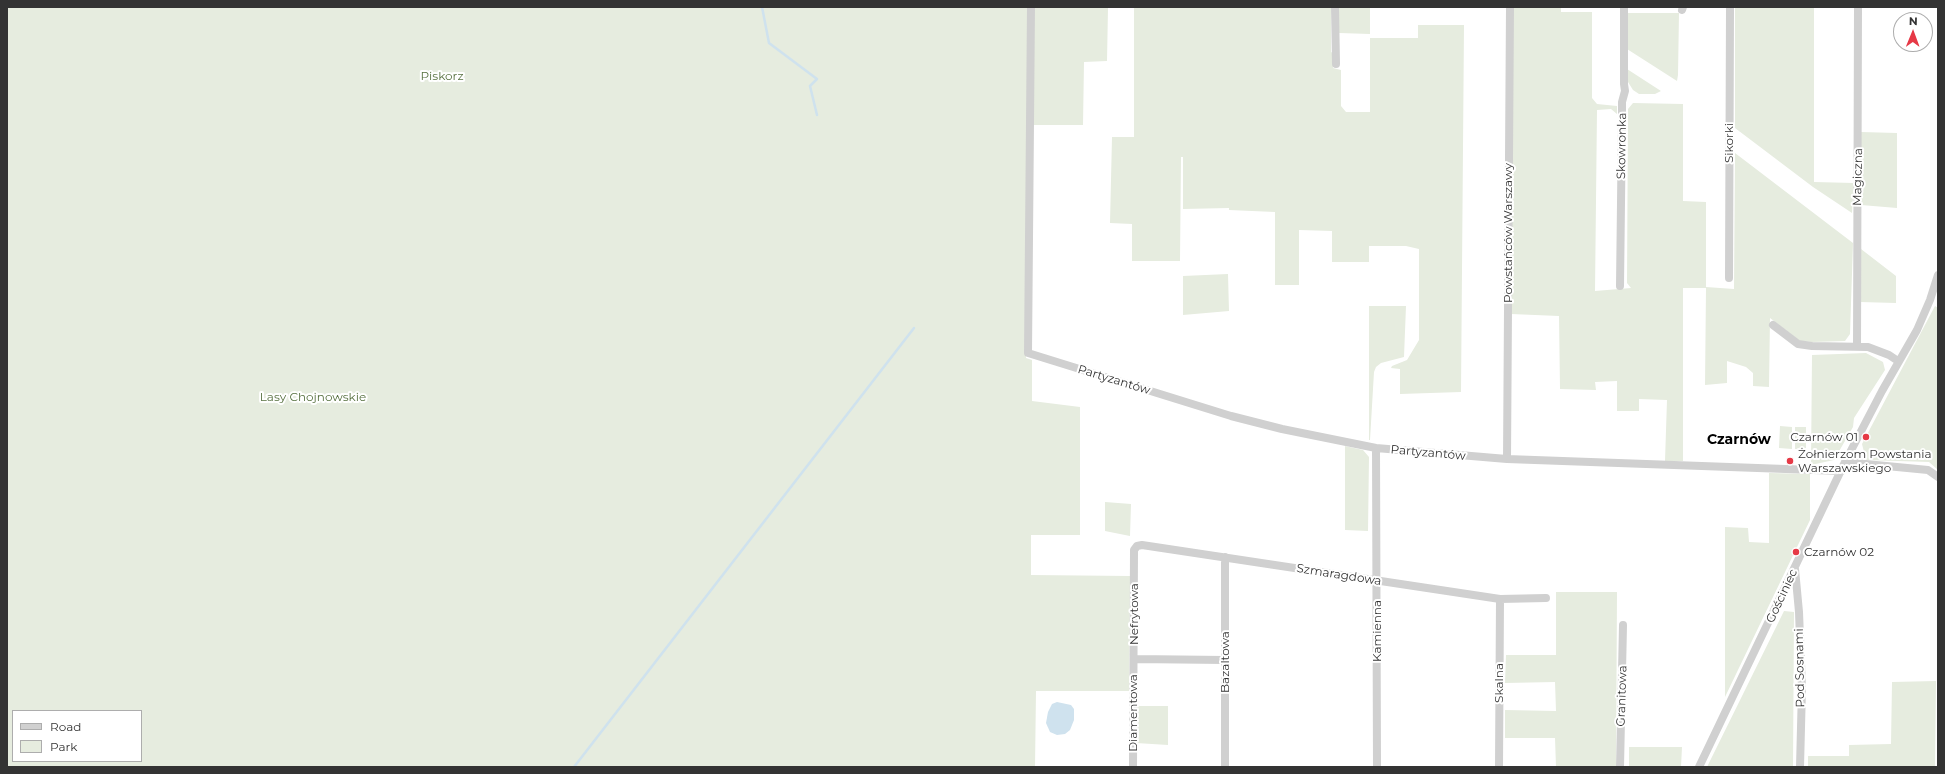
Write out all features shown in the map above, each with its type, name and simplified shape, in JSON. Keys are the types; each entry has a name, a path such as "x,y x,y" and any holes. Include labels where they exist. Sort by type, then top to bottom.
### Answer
{"street":[{"name":"Partyzantów","path":"1031,7 1028,353 1231,416 1282,430 1376,448 1507,459 1841,471"},
{"path":"1335,7 1336,64"},
{"name":"Powstańców Warszawy","path":"1507,459 1510,7"},
{"name":"Skowronka","path":"1620,286 1622,102 1625,91 1624,7"},
{"name":"Sikorki","path":"1729,278 1730,7"},
{"name":"Magiczna","path":"1857,346 1858,7"},
{"name":"Gościniec","path":"1699,767 1845,462 1916,330 1930,300 1938,275"},
{"path":"1773,325 1798,344 1812,346 1868,347 1889,355 1898,361"},
{"name":"Kamienna","path":"1376,448 1377,767"},
{"path":"1845,462 1928,470 1938,477"},
{"name":"Szmaragdowa","path":"1134,550 1137,546 1142,545 1500,599 1546,598"},
{"name":"Nefrytowa","path":"1134,550 1134,659 1225,660"},
{"name":"Bazaltowa","path":"1225,767 1226,557"},
{"name":"Pod Sosnami","path":"1795,568 1799,612 1802,688 1800,767"},
{"name":"Skalna","path":"1499,767 1500,599"},
{"name":"Granitowa","path":"1620,767 1623,625"},
{"name":"Diamentowa","path":"1133,767 1134,659"}],"green space":[{"name":"Lasy Chojnowskie","path":"7,7 1028,7 1026,358 1032,360 1032,401 1080,407 1080,535 1031,535 1031,575 1130,576 1129,691 1036,691 1035,767 7,767"},
{"path":"1034,7 1108,8 1107,61 1084,62 1083,125 1033,125"},
{"path":"1134,7 1331,7 1331,52 1333,53 1333,68 1341,70 1341,106 1346,112 1370,112 1370,38 1418,38 1418,25 1464,25 1461,392 1400,394 1400,369 1391,368 1392,366 1407,360 1419,340 1419,249 1406,246 1369,246 1369,262 1332,262 1332,231 1299,230 1299,285 1275,285 1275,212 1229,210 1229,208 1183,209 1183,157 1181,157 1180,261 1132,261 1132,224 1110,223 1112,137 1134,137"},
{"path":"1339,7 1370,7 1370,34 1339,33"},
{"path":"1512,7 1561,7 1561,12 1592,12 1592,98 1597,104 1617,106 1617,114 1611,109 1597,110 1595,291 1631,288 1627,283 1628,109 1633,103 1683,104 1683,201 1706,202 1706,287 1734,289 1735,153 1853,243 1850,334 1845,341 1800,341 1770,318 1769,387 1753,386 1753,373 1746,367 1727,361 1727,383 1705,385 1706,288 1683,288 1683,461 1665,461 1667,400 1639,399 1639,411 1617,411 1617,381 1595,382 1596,390 1560,389 1559,316 1511,314"},
{"path":"1735,7 1814,7 1814,182 1854,183 1852,213 1813,187 1735,128"},
{"path":"1628,13 1679,13 1677,81 1627,49"},
{"path":"1627,69 1661,91 1655,94 1639,94 1633,90 1628,82"},
{"path":"1861,132 1897,133 1897,208 1861,205"},
{"path":"1861,249 1896,276 1896,303 1860,302"},
{"path":"1228,274 1229,311 1183,315 1183,276"},
{"path":"1369,306 1406,306 1404,357 1381,363 1376,367 1374,372 1370,440 1369,440"},
{"path":"1935,306 1938,308 1938,470 1929,462 1866,460 1862,444"},
{"path":"1866,353 1883,362 1885,370 1854,418 1853,427 1834,460 1811,465 1812,355"},
{"path":"1780,426 1792,427 1792,449 1779,448"},
{"path":"1795,427 1806,427 1806,449 1795,449"},
{"path":"1345,446 1363,450 1369,457 1368,531 1345,530"},
{"path":"1769,473 1810,474 1810,520 1725,697 1725,527 1748,528 1749,542 1769,543"},
{"path":"1105,502 1131,504 1130,536 1105,531"},
{"path":"1556,592 1617,592 1616,767 1556,767 1555,738 1505,738 1505,710 1556,711 1555,682 1505,683 1506,655 1556,655"},
{"path":"1784,611 1794,612 1793,767 1707,767"},
{"path":"1936,681 1935,767 1808,767 1808,756 1849,756 1849,745 1891,744 1892,682"},
{"path":"1136,706 1168,706 1168,745 1136,743"},
{"path":"1629,747 1682,747 1681,767 1629,767"}],"water":[{"path":"1057,702 1071,705 1074,709 1074,720 1070,730 1065,734 1057,735 1050,732 1046,723 1048,712 1052,704"}],"waterway":[{"path":"762,7 769,43 817,79 810,86 817,115"},
{"path":"574,767 914,328"}],"place":[{"name":"Czarnów 01","path":"1866,437"},
{"name":"Żołnierzom Powstania Warszawskiego","path":"1790,461"},
{"name":"Czarnów 02","path":"1796,552"}],"district":[{"name":"Czarnów","path":"1739,440"}],"park label":[{"name":"Piskorz","path":"442,76"}]}
